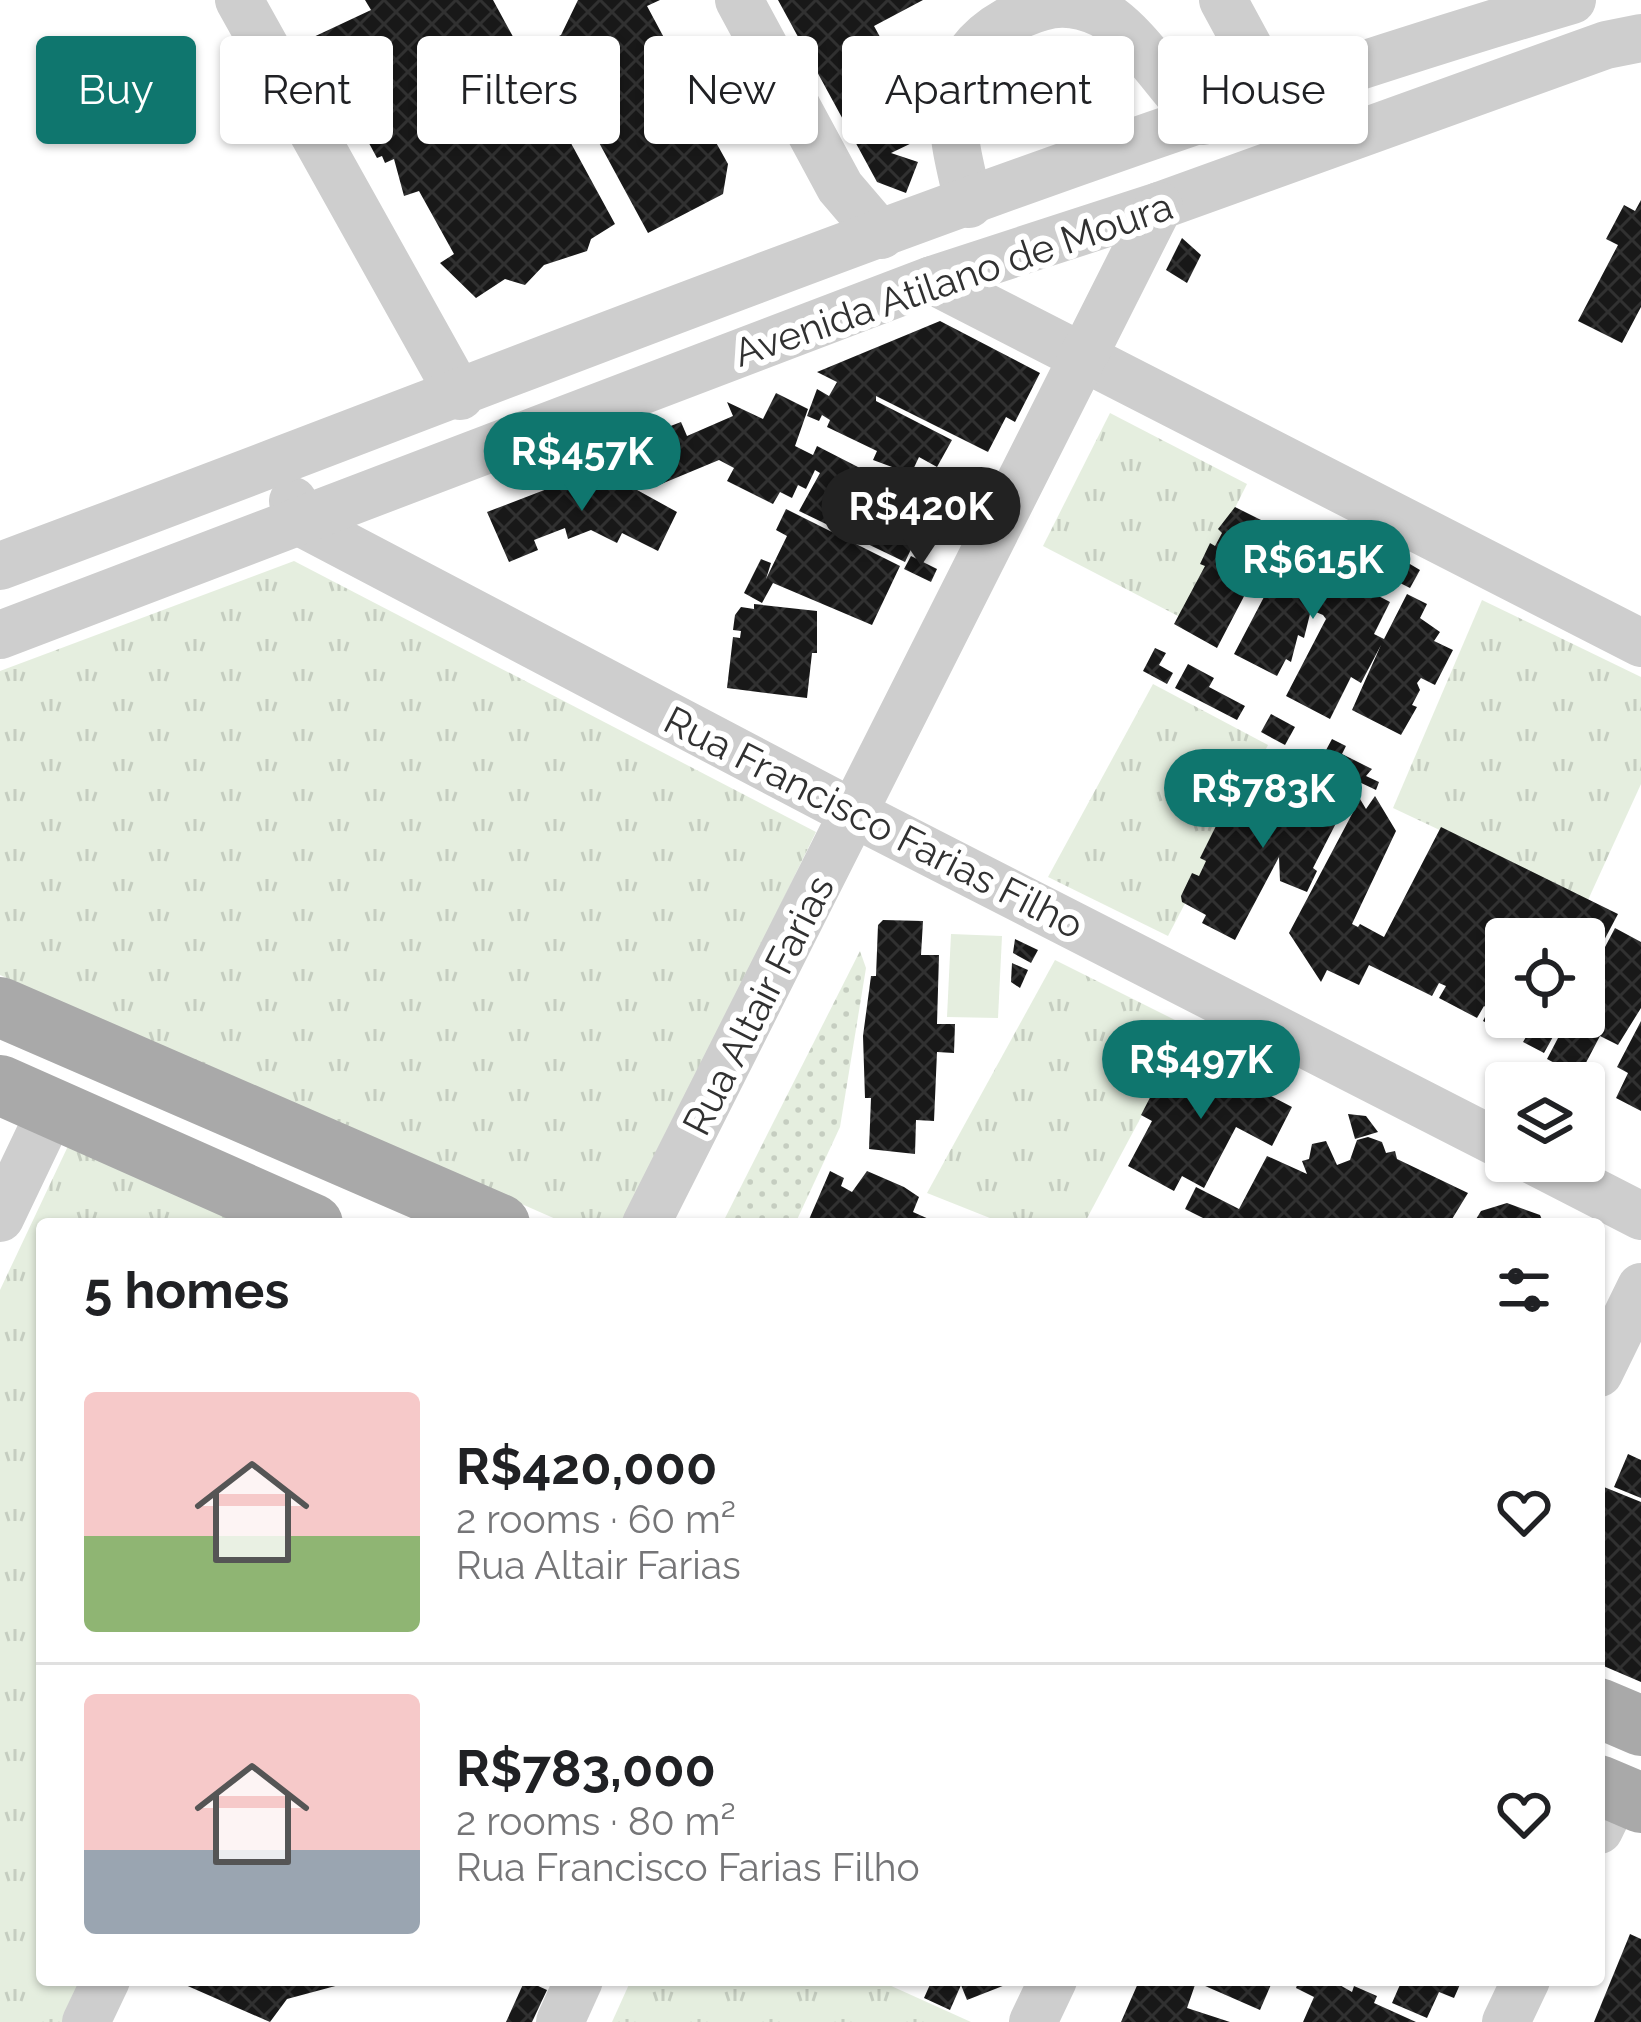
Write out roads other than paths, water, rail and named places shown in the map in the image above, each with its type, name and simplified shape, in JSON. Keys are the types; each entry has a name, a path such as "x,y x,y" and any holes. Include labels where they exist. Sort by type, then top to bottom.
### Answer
{"main road":[{"path":"0,1006 486,1218"},
{"path":"26,1097 299,1218"},
{"path":"1605,1711 1641,1726"}],"street":[{"path":"239,0 460,396"},
{"path":"739,0 841,187 881,235"},
{"path":"1223,0 1242,36"},
{"path":"1570,0 1629,50"},
{"name":"Avenida Atilano de Moura","path":"1368,66 1570,0"},
{"path":"969,204 950,108 974,44 991,28 1050,2 1077,3 1110,19 1158,72"},
{"name":"Avenida Atilano de Moura","path":"0,634 932,280 1629,50"},
{"name":"Avenida Atilano de Moura","path":"0,566 881,235 1158,138"},
{"name":"Rua Altair Farias","path":"649,1218 1159,206"},
{"path":"932,280 1641,643"},
{"path":"280,462 300,522"},
{"name":"Rua Francisco Farias Filho","path":"300,522 855,814 1485,1136"},
{"path":"0,1218 26,1097"},
{"path":"1575,1182 1641,1216"},
{"path":"1605,1361 1641,1287"},
{"path":"86,2022 103,1986"},
{"path":"560,2022 576,1986"},
{"path":"1033,2022 1050,1986"},
{"path":"1506,2022 1523,1986"}]}
